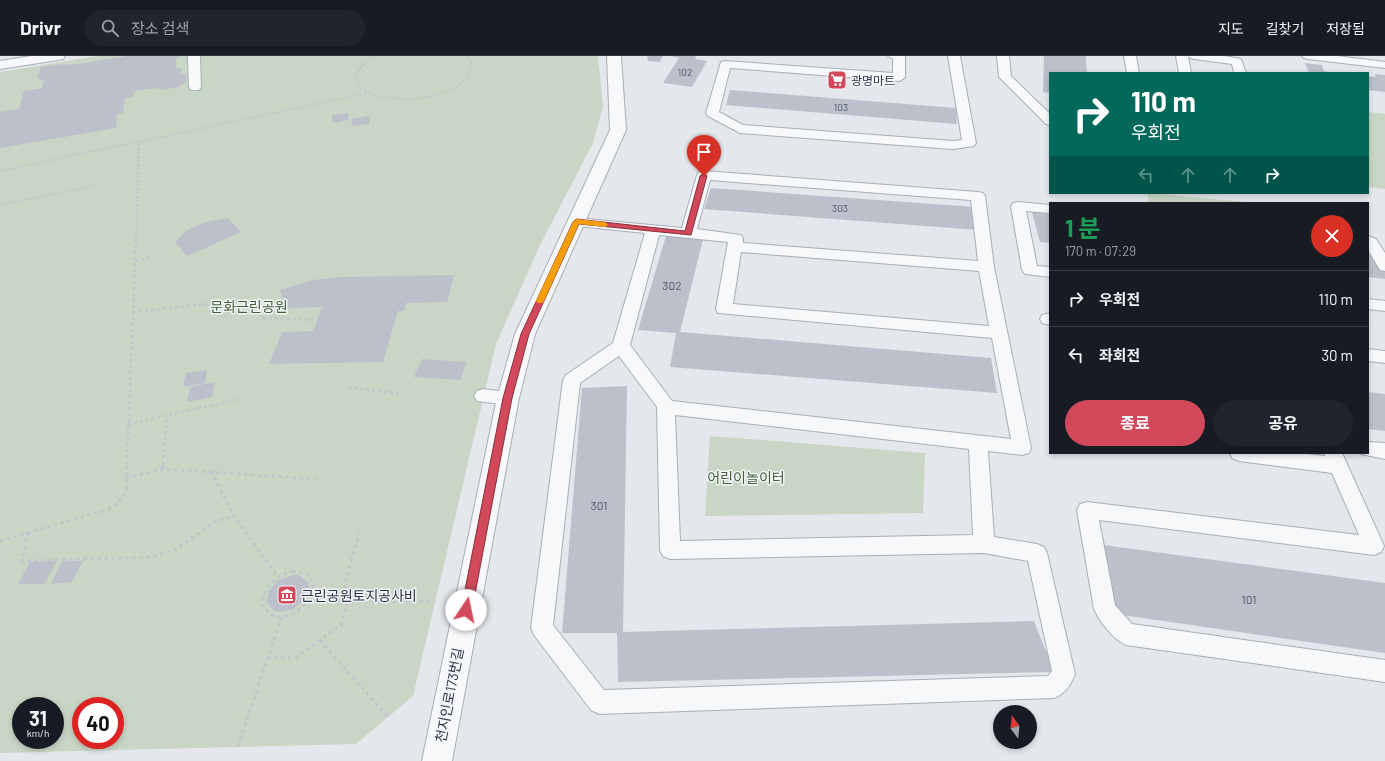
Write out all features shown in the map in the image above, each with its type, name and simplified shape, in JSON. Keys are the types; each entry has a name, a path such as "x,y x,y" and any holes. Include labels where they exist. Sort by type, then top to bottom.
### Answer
{"street":[{"path":"0,65 58,56"},
{"name":"천지인로173번길","path":"436,761 508,398 525,334 618,130 614,56"}],"lane":[{"path":"194,56 195,87"},
{"path":"894,56 899,56 899,77 727,60 712,112 740,129 953,145 969,143 954,56"},
{"path":"1003,56 1005,77 1049,120"},
{"path":"1130,56 1132,72"},
{"path":"1182,56 1185,72"},
{"path":"1194,56 1237,61 1240,72"},
{"path":"1308,56 1385,65"},
{"path":"621,346 667,408 1022,448 986,267 978,196 704,176 688,234"},
{"path":"1049,209 1018,206 1030,270 1049,272"},
{"path":"576,222 736,238 724,309 999,333"},
{"path":"653,230 621,346 572,380 542,628 598,702 1054,687 1064,674 1037,553 984,544 670,550 666,406"},
{"path":"1369,241 1371,242 1385,266"},
{"path":"735,247 986,267"},
{"path":"1369,304 1385,306"},
{"path":"1369,355 1385,357"},
{"path":"483,396 508,398"},
{"path":"978,444 984,544"},
{"path":"1369,449 1385,451"},
{"path":"1253,454 1336,460 1374,546 1087,510 1105,609 1126,634 1385,671"}],"path":[{"path":"374,56 367,60 358,69 355,78 358,86 368,94 383,98 402,100 422,98 441,93 456,86 467,77 472,68 470,59 467,56"},
{"path":"0,171 368,94"},
{"path":"0,541 109,509 121,501 126,491 139,142"},
{"path":"0,205 98,185"},
{"path":"135,261 153,258"},
{"path":"133,312 245,300 263,318 317,320"},
{"path":"348,387 402,394"},
{"path":"128,424 240,399"},
{"path":"163,469 167,416"},
{"path":"126,478 163,469 316,479"},
{"path":"211,471 234,516 278,576"},
{"path":"28,532 22,561 152,557 176,548 214,522 234,516"},
{"path":"340,602 359,533"},
{"path":"292,571 306,573 313,582 314,589 308,602 296,611 282,616 275,616 269,613 262,605 263,593 271,582 278,576 292,571"},
{"path":"308,602 435,601"},
{"path":"267,658 295,658 341,624 348,602"},
{"path":"238,746 282,616"},
{"path":"320,640 388,717"}],"green space":[{"name":"문화근린공원","path":"98,56 598,56 603,107 593,143 539,247 496,344 413,696 356,744 0,753 0,72"},
{"path":"1369,112 1385,114 1385,189 1369,187"},
{"path":"1147,194 1246,202 1149,202"},
{"name":"어린이놀이터","path":"710,436 925,453 923,513 705,516"}],"building":[{"path":"127,56 180,56 176,59 176,68 182,69 181,74 186,74 186,82 179,87 162,90 157,88 134,91 133,97 125,98 123,113 117,114 116,128 0,148 0,112 19,109 24,91 42,88 44,80 37,78 41,67 64,64 71,65"},
{"path":"647,56 663,56 660,62 648,61"},
{"path":"671,56 696,56 695,59 707,61 692,87 663,83 679,58"},
{"path":"1044,56 1086,56 1087,72 1049,72 1049,93 1043,92"},
{"path":"1305,63 1322,65 1324,71 1330,72 1309,72"},
{"path":"1374,74 1385,75 1385,92 1369,90 1369,76 1376,77"},
{"path":"730,90 956,108 957,124 726,105"},
{"path":"348,113 349,120 333,123 332,115"},
{"path":"369,116 369,124 352,126 352,119"},
{"path":"711,188 976,207 978,230 704,209"},
{"path":"1032,212 1049,214 1049,243 1040,242"},
{"path":"228,218 241,232 187,256 175,242 187,230 206,222"},
{"path":"666,236 703,239 680,332 991,358 997,393 670,367 676,333 638,330"},
{"path":"1369,245 1385,271 1385,279 1369,277"},
{"path":"454,275 447,302 406,303 404,311 398,311 383,362 269,364 282,332 313,331 322,307 286,308 280,290 313,280 342,277"},
{"path":"422,359 467,362 460,380 414,377"},
{"path":"207,370 205,383 183,387 186,373"},
{"path":"215,382 212,397 187,402 190,387"},
{"path":"627,386 623,632 1034,621 1054,672 618,682 617,633 562,633 582,388"},
{"path":"1369,392 1385,394 1385,431 1369,429"},
{"path":"1103,545 1385,583 1385,653 1115,614"},
{"path":"57,561 44,584 18,584 30,562"},
{"path":"62,561 83,561 72,582 51,584"},
{"name":"근린공원토지공사비","path":"293,575 299,575 308,582 309,587 305,600 293,609 279,612 273,610 267,602 269,590 279,580"}],"slow traffic":[{"path":"540,301 576,222 605,225"}],"place":[{"name":"광명마트","path":"837,80"},
{"name":"근린공원토지공사비","path":"287,595"}],"route":[{"path":"466,610 508,398 525,334 576,222 688,234 704,176"}]}
